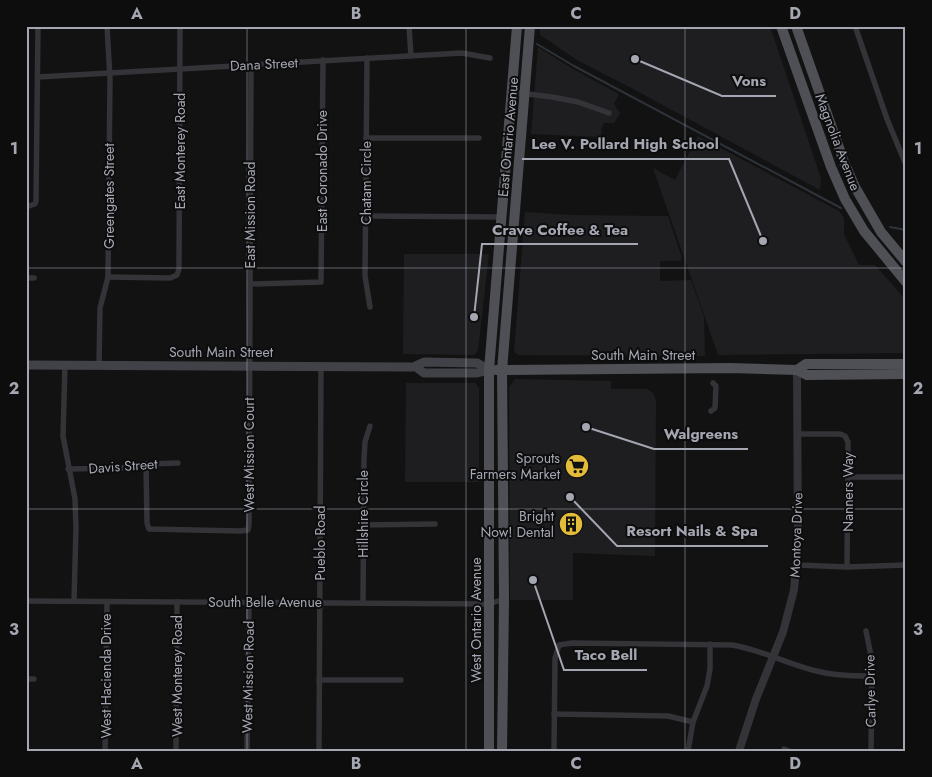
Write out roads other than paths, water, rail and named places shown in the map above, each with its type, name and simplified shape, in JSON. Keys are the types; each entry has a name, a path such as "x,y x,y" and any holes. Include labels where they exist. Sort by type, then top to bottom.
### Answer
{"main road":[{"name":"East Ontario Avenue","path":"489,370 517,26"},
{"name":"East Ontario Avenue","path":"502,370 530,26"},
{"name":"Magnolia Avenue","path":"781,26 831,168 845,199 864,231 906,282"},
{"name":"Magnolia Avenue","path":"796,26 855,188 881,232 906,262"},
{"path":"502,217 507,219 508,225 505,268 509,292"},
{"name":"South Main Street","path":"797,370 806,364 906,364"},
{"name":"South Main Street","path":"26,365 416,367 424,373 477,373 489,370 710,368 797,370 807,375 906,374"},
{"name":"West Ontario Avenue","path":"489,370 489,751"},
{"name":"West Ontario Avenue","path":"502,370 504,599 502,751"}],"street":[{"path":"26,206 35,204 38,26"},
{"name":"Greengates Street","path":"99,365 100,308 108,277 110,73 107,26"},
{"name":"East Monterey Road","path":"108,277 170,278 177,274 179,269 180,26"},
{"path":"410,26 411,56"},
{"path":"855,26 887,119 906,165"},
{"name":"Dana Street","path":"38,77 462,53 490,58"},
{"name":"Chatam Circle","path":"367,58 365,276 370,307"},
{"name":"East Coronado Drive","path":"250,284 321,282 323,60"},
{"name":"East Mission Road","path":"249,366 252,65"},
{"path":"512,92 578,102 609,113"},
{"path":"366,138 478,138"},
{"path":"366,216 502,217"},
{"path":"26,278 34,278"},
{"path":"65,365 63,436 75,499 74,601"},
{"name":"West Mission Court","path":"146,464 147,523 149,530 248,530 250,524 249,366"},
{"name":"Pueblo Road","path":"319,751 321,366"},
{"name":"Montoya Drive","path":"739,751 748,721 774,656 790,609 797,565 797,370"},
{"path":"711,411 715,408 716,386 713,383"},
{"name":"Hillshire Circle","path":"363,603 364,459 365,442 370,426"},
{"name":"Nanners Way","path":"797,434 840,434 845,436 848,442 847,566"},
{"name":"Davis Street","path":"68,469 121,468 146,464 178,463"},
{"path":"848,477 906,477"},
{"path":"364,525 435,524"},
{"path":"797,565 906,565"},
{"name":"South Belle Avenue","path":"26,601 490,604 504,599"},
{"name":"West Hacienda Drive","path":"105,751 107,602"},
{"name":"West Monterey Road","path":"176,751 177,602"},
{"name":"West Mission Road","path":"247,751 249,602"},
{"name":"Carlye Drive","path":"866,632 872,661 871,751"},
{"path":"554,751 555,658 559,645 572,643 732,645 751,648 821,672 872,676"},
{"path":"688,751 693,722 707,686 710,669 710,644"},
{"path":"26,679 34,679"},
{"path":"319,680 401,680"},
{"path":"554,714 668,716 693,722"}],"waterway":[{"path":"537,44 574,66 841,208"},
{"path":"890,227 906,230"}],"place":[{"name":"Vons","path":"635,59"},
{"name":"Lee V. Pollard High School","path":"763,241"},
{"name":"Crave Coffee & Tea","path":"474,317"},
{"name":"Walgreens","path":"586,427"},
{"name":"Sprouts Farmers Market","path":"577,466"},
{"name":"Resort Nails & Spa","path":"570,497"},
{"name":"Bright Now! Dental","path":"571,524"},
{"name":"Taco Bell","path":"533,580"}]}
